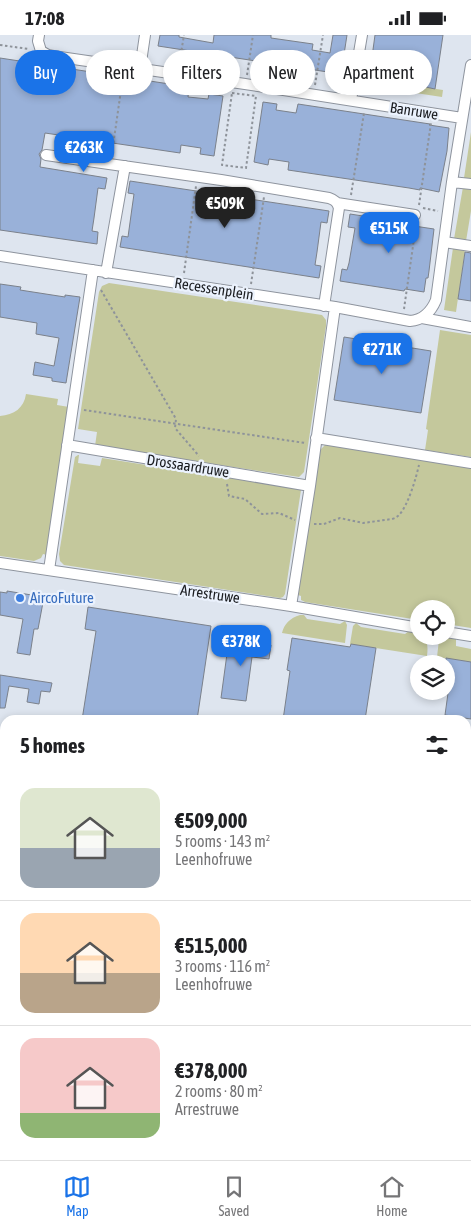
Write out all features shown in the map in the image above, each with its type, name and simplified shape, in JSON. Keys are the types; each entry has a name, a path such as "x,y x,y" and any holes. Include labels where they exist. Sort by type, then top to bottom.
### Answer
{"street":[{"path":"39,35 38,41 41,50"},
{"path":"143,50 145,35"},
{"path":"351,100 362,35"},
{"path":"422,318 431,310 436,300 452,181 466,113 471,65"},
{"name":"Banruwe","path":"240,88 250,90"},
{"name":"Banruwe","path":"314,95 365,103 466,113"},
{"path":"46,155 265,187 329,198 337,203 350,205 417,211"},
{"path":"106,273 125,166"},
{"path":"452,181 471,184"},
{"path":"324,306 339,208 337,203"},
{"path":"444,242 471,246"},
{"name":"Recessenplein","path":"0,256 92,273 106,273 249,294 410,321 422,318 471,327"},
{"path":"49,571 92,273"},
{"path":"290,607 310,486 335,307"},
{"path":"316,442 471,463"},
{"name":"Drossaardruwe","path":"67,445 310,486"},
{"name":"Arrestruwe","path":"0,563 410,627"},
{"path":"455,633 471,636"}],"path":[{"path":"182,50 184,35"},
{"path":"244,89 253,35"},
{"path":"315,88 323,35"},
{"path":"0,45 34,50"},
{"path":"244,89 256,96 246,168 222,165 232,93 244,89"},
{"path":"110,164 121,95"},
{"path":"350,205 365,103"},
{"path":"182,284 198,177"},
{"path":"249,294 265,187"},
{"path":"417,211 448,212"},
{"path":"92,273 176,419 175,428 199,456"},
{"path":"72,408 316,442"},
{"path":"225,472 229,496 245,499 262,514 278,513 304,523 324,524 340,518 363,523 392,519 400,515 417,476 422,455"}],"green space":[{"path":"432,88 443,90 442,97 429,95 432,95"},
{"path":"471,132 471,179 464,178"},
{"path":"463,187 471,188 471,211 466,241 454,239"},
{"path":"453,248 465,250 456,312 444,310"},
{"path":"109,283 322,315 326,320 326,326 304,472 299,477 95,446 97,432 78,429 99,292 102,286"},
{"path":"440,330 471,335 471,457 425,450 428,430 426,429"},
{"path":"26,394 58,399 57,405 69,407 47,555 43,554 41,558 34,561 0,556 0,416 10,414 21,407"},
{"path":"325,445 329,445 471,466 471,628 455,625 455,600 410,600 410,619 301,600 301,596 298,595 320,450"},
{"path":"78,455 78,463 100,466 102,458 301,490 283,597 64,565 60,561 59,554 75,457"},
{"path":"300,615 304,615 307,619 340,624 345,621 347,625 345,643 282,633 288,622"},
{"path":"356,623 361,627 405,634 410,631 410,645 427,645 427,655 350,644 353,626"},
{"path":"456,638 456,646 471,649 471,662 455,660 455,655 437,655 438,645 455,645"}],"building":[{"path":"160,35 179,35 179,37 213,43 214,35 271,35 271,38 313,44 312,50 250,50 250,60 240,59 240,50 184,50 158,46"},
{"path":"333,35 347,35 345,50 330,50"},
{"path":"375,35 443,35 435,89 432,88 432,50 373,50"},
{"path":"315,50 325,52 325,72 315,70"},
{"path":"0,58 15,60 15,95 76,95 76,70 86,71 86,95 153,95 153,81 163,83 163,95 188,95 188,97 208,99 209,95 223,96 214,156 200,154 201,148 181,145 180,153 45,133 42,150 39,154 41,159 40,167 107,178 105,189 98,188 92,231 98,232 97,244 0,230"},
{"path":"263,102 277,104 276,110 296,113 298,104 449,128 447,151 439,192 288,170 289,162 269,159 268,165 254,162"},
{"path":"130,181 329,211 327,223 321,222 315,265 321,266 319,278 120,247 122,236 128,237 134,194 128,193"},
{"path":"350,214 434,229 428,278 426,278 424,292 405,289 404,291 340,281 342,269 347,270 349,263 355,228 348,227"},
{"path":"465,252 471,253 471,301 458,299"},
{"path":"0,284 21,287 20,290 65,297 65,295 80,297 66,383 52,381 52,378 33,375 35,362 54,366 59,338 36,334 37,323 0,317"},
{"path":"344,337 431,351 421,413 334,400"},
{"path":"7,591 44,597 38,629 34,629 30,655 17,653 23,619 0,615 0,592 7,593"},
{"path":"88,607 211,626 198,715 83,715 96,631 85,629"},
{"path":"292,638 350,647 351,644 376,648 366,715 284,715 290,671 287,670"},
{"path":"229,639 271,645 269,659 252,657 246,701 221,698"},
{"path":"455,659 471,662 471,715 445,715 447,700 455,700"},
{"path":"0,675 52,683 50,692 41,691 39,704 27,702 29,689 9,686 5,708 0,708"}],"place":[{"name":"AircoFuture","path":"20,598"}]}
